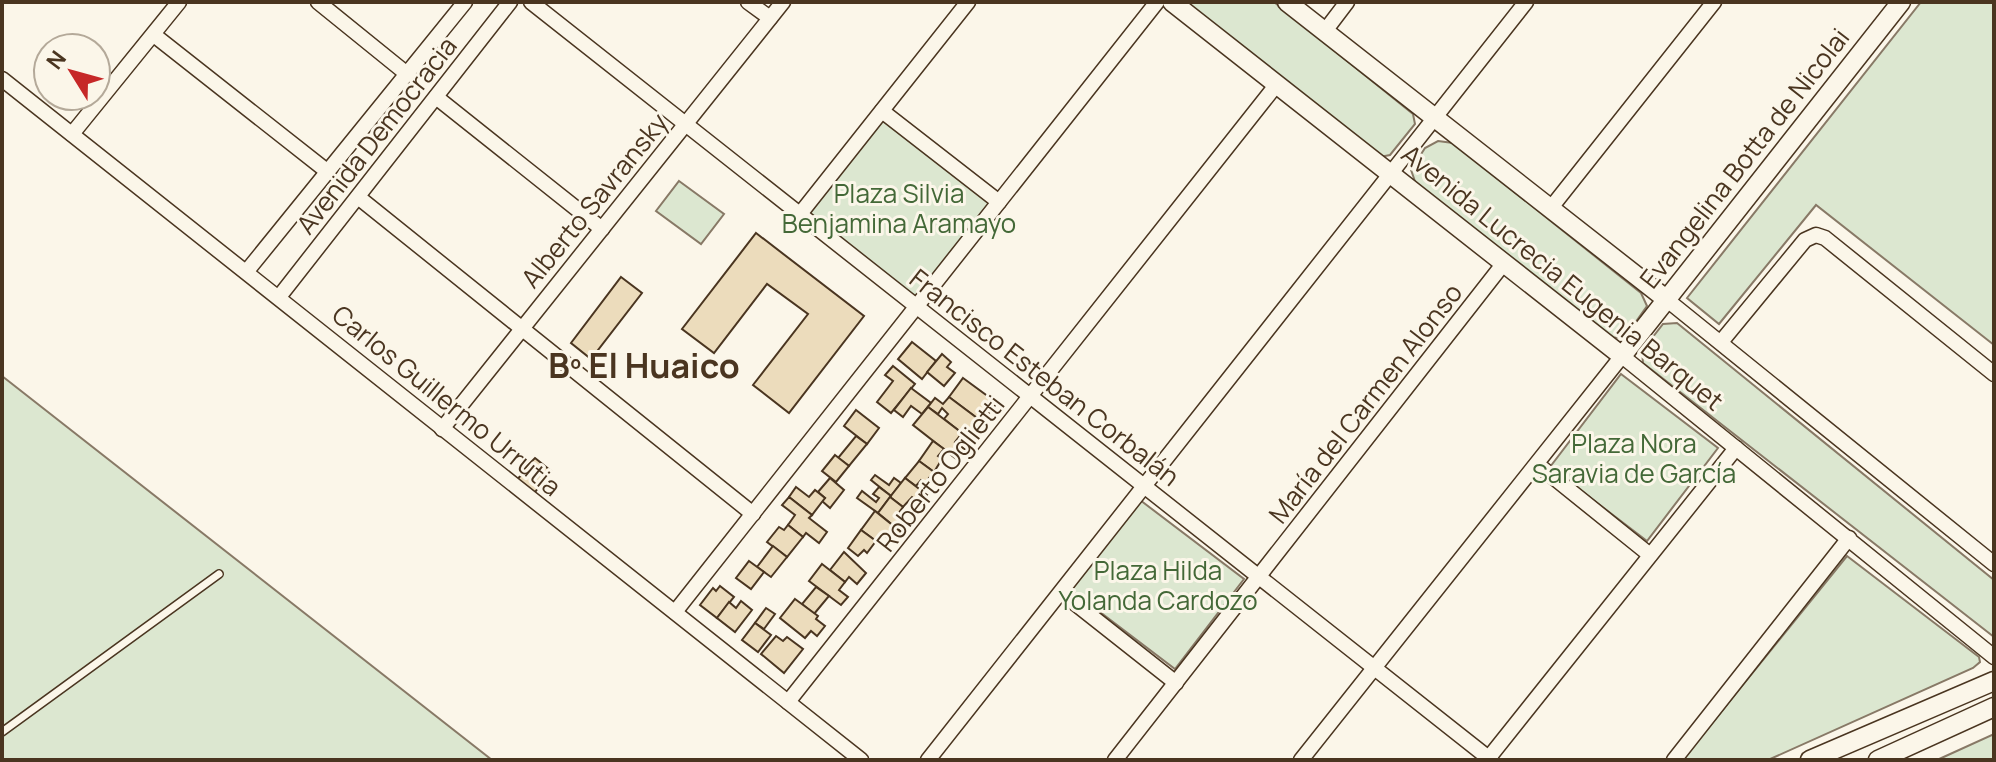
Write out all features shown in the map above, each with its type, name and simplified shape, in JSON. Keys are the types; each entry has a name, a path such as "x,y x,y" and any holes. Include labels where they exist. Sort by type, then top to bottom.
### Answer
{"street":[{"path":"72,134 179,2"},
{"path":"318,2 407,74"},
{"name":"Avenida Democracia","path":"247,271 465,2"},
{"name":"Avenida Democracia","path":"279,297 510,2"},
{"name":"Francisco Esteban Corbalán","path":"531,2 1489,759"},
{"path":"748,2 770,18"},
{"name":"Alberto Savransky","path":"442,429 783,2"},
{"path":"800,214 968,2"},
{"path":"675,612 1157,2"},
{"name":"Avenida Lucrecia Eugenia Barquet","path":"1172,2 1622,356 1994,657"},
{"name":"Avenida Lucrecia Eugenia Barquet","path":"1287,2 1721,342 1994,564"},
{"path":"1325,31 1347,2"},
{"path":"928,760 1526,2"},
{"path":"1550,209 1714,2"},
{"name":"Evangelina Botta de Nicolai","path":"1301,760 1896,4"},
{"path":"154,35 328,172"},
{"name":"Carlos Guillermo Urrutia","path":"2,79 861,760"},
{"name":"Roberto Oglietti","path":"788,702 1277,84"},
{"path":"436,97 602,229"},
{"path":"882,111 999,202"},
{"path":"358,197 753,514"},
{"path":"1721,342 1805,240 1816,235 1825,238 1994,374"},
{"name":"María del Carmen Alonso","path":"1115,760 1504,263"},
{"path":"1489,759 1736,448"},
{"path":"1537,464 1650,555"},
{"path":"1674,760 1849,538"},
{"path":"1062,593 1176,683"},
{"path":"1810,760 1994,681"},
{"path":"1878,760 1994,707"}],"lane":[{"path":"2,732 219,574"}],"green space":[{"path":"1185,2 1274,2 1413,114 1415,124 1390,155 1380,157"},
{"path":"1921,2 1994,2 1994,345 1816,205 1719,324 1687,298"},
{"name":"Plaza Silvia Benjamina Aramayo","path":"882,111 999,202 917,307 800,214"},
{"path":"1438,141 1453,143 1641,293 1647,306 1625,337 1609,338 1417,187 1411,170 1425,148"},
{"path":"679,181 724,214 701,244 656,211"},
{"path":"1677,323 1994,580 1994,637 1643,363 1642,351 1663,324"},
{"name":"Plaza Nora Saravia de García","path":"1621,374 1718,448 1647,541 1550,467"},
{"path":"2,376 492,760 2,760"},
{"name":"Plaza Hilda Yolanda Cardozo","path":"1140,500 1244,579 1175,669 1071,590"},
{"path":"1847,556 1979,657 1980,662 1973,668 1768,760 1682,760"},
{"path":"1994,734 1994,760 1937,760"}],"building":[{"path":"756,233 864,316 789,413 753,385 808,314 767,284 714,353 682,329"},
{"path":"621,277 642,293 591,359 571,343"},
{"path":"912,342 936,361 922,379 898,359"},
{"path":"942,354 951,362 947,367 955,373 944,386 927,372"},
{"path":"893,366 915,384 891,413 877,402 893,381 885,375"},
{"path":"963,378 997,403 982,422 949,397"},
{"path":"911,388 931,403 922,414 911,406 903,417 894,410"},
{"path":"949,397 977,418 972,424 980,431 972,441 944,419 948,414 942,408 938,414 928,407 935,398 943,404"},
{"path":"928,407 962,433 955,442 967,451 959,461 913,425"},
{"path":"856,410 879,428 867,444 844,426"},
{"path":"856,436 867,444 849,466 838,458"},
{"path":"933,441 944,449 938,456 942,459 934,472 919,461"},
{"path":"835,455 849,466 836,482 822,471"},
{"path":"535,458 551,471 532,496 515,482"},
{"path":"919,461 934,472 925,483 921,480 916,486 905,478"},
{"path":"875,475 889,485 894,478 901,483 891,496 871,480"},
{"path":"830,478 844,490 830,508 818,492"},
{"path":"905,478 927,495 921,504 912,497 903,507 890,497"},
{"path":"796,487 809,497 815,490 825,498 812,515 789,497"},
{"path":"879,487 891,496 878,513 857,498 862,491 876,502 879,498 873,494"},
{"path":"789,497 827,532 819,543 806,533 803,537 788,525 795,515 782,505"},
{"path":"890,497 903,507 896,517 906,525 901,532 878,513"},
{"path":"875,511 901,532 893,542 882,534 876,541 861,530"},
{"path":"788,525 803,537 787,557 767,542 779,527 784,530"},
{"path":"861,530 876,541 867,553 864,550 858,556 848,548"},
{"path":"773,546 787,557 771,577 757,567"},
{"path":"844,552 866,573 857,584 849,577 845,582 830,570"},
{"path":"749,561 764,572 751,589 736,578"},
{"path":"822,564 845,582 839,590 848,597 841,605 809,581"},
{"path":"720,586 734,597 717,618 700,605 713,588 716,591"},
{"path":"816,587 829,596 814,614 802,604"},
{"path":"795,599 818,616 816,619 825,626 817,636 811,631 805,638 780,618"},
{"path":"741,601 752,610 735,632 717,618 729,602 736,608"},
{"path":"766,608 775,614 764,629 755,623"},
{"path":"755,623 771,635 758,652 742,640"},
{"path":"776,636 783,641 787,637 803,649 784,673 761,654"}],"district":[{"name":"Bº El Huaico","path":"644,365"}]}
